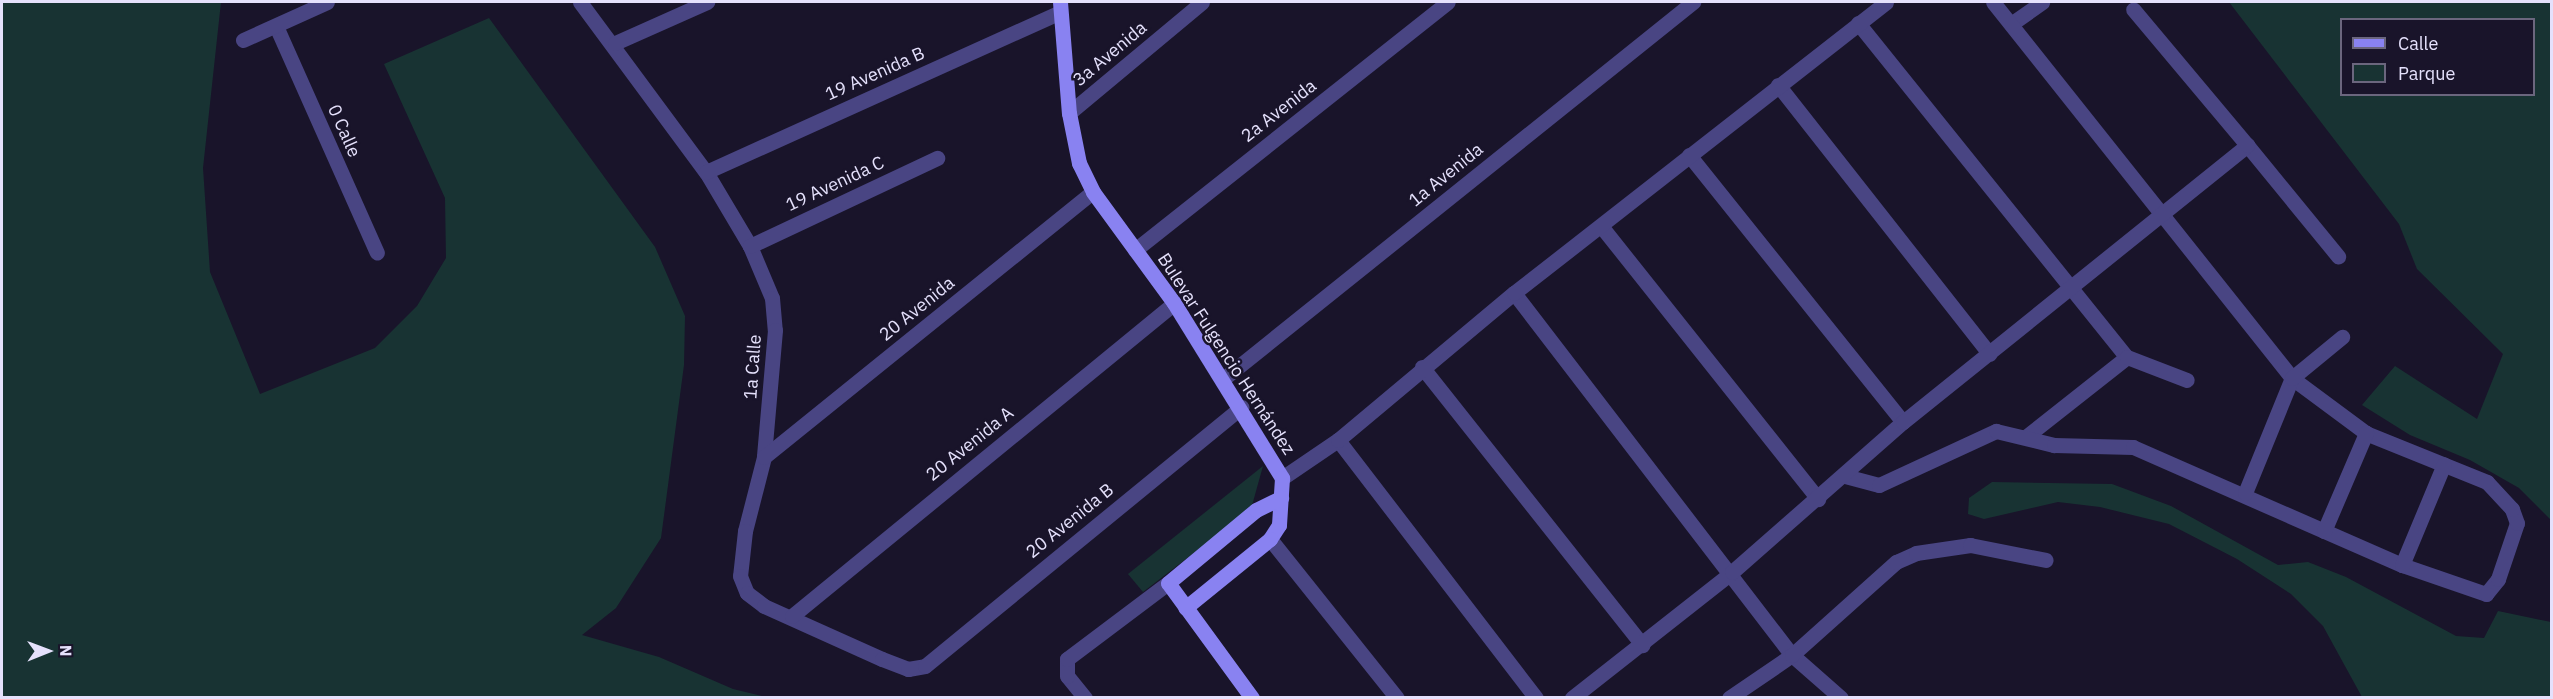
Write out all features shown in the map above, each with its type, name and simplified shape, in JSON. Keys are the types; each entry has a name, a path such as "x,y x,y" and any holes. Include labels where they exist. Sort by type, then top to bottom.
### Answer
{"street":[{"path":"243,40 327,2"},
{"name":"1a Calle","path":"580,2 615,43 706,172 750,246 775,313 764,457 745,531 740,576 747,593 882,659 908,669 925,666"},
{"path":"615,43 707,2"},
{"name":"3a Avenida","path":"1069,113 1202,2"},
{"name":"2a Avenida","path":"1135,250 1448,2"},
{"name":"1a Avenida","path":"1223,379 1693,2"},
{"path":"1282,478 1338,440 1422,367 1514,293 1886,2"},
{"path":"1845,476 1865,485 1879,485 1985,434 2007,430 2054,445 2144,449 2245,492 2402,566 2486,594 2498,579 2516,516 2487,482 2366,433 2292,378 1993,2"},
{"path":"2011,24 2042,2"},
{"name":"Bulevar Fulgencio Hernández","path":"1060,7 1069,113 1079,163 1094,192 1173,303 1223,379 1282,478 1279,525 1270,539"},
{"name":"19 Avenida B","path":"706,172 1060,7"},
{"path":"2133,9 2338,256"},
{"path":"1858,23 2127,357 2187,381"},
{"name":"0 Calle","path":"276,26 377,253"},
{"path":"1778,85 1990,354"},
{"path":"1572,698 1732,572 1845,476 1903,422 2247,145"},
{"path":"1689,155 1903,422"},
{"name":"19 Avenida C","path":"750,246 937,158"},
{"name":"20 Avenida","path":"764,457 1094,192"},
{"path":"1601,226 1818,499"},
{"path":"1514,293 1732,572 1792,655 1841,698"},
{"name":"20 Avenida A","path":"792,616 1173,303"},
{"path":"2245,492 2292,378 2342,338"},
{"path":"2027,436 2127,357"},
{"path":"1422,367 1642,645"},
{"name":"20 Avenida B","path":"925,666 1240,407"},
{"path":"2324,531 2366,433"},
{"path":"1338,440 1536,698"},
{"path":"2402,566 2444,464"},
{"path":"1085,698 1067,676 1067,659 1168,583 1256,510 1281,498"},
{"path":"1185,608 1270,539 1397,698"},
{"path":"1729,698 1792,655 1896,562 1916,554 1970,544 2046,560"},
{"path":"1168,583 1252,698"}],"green space":[{"path":"2,2 221,2 203,168 210,272 260,394 375,348 417,306 446,258 445,198 384,64 489,18 655,247 685,316 684,365 661,538 616,608 582,635 659,657 733,689 766,697 2,697"},
{"path":"2229,2 2551,2 2551,520 2519,488 2470,460 2410,435 2362,405 2395,366 2477,419 2503,354 2417,269 2399,224"},
{"path":"1263,466 1251,509 1143,592 1128,574"},
{"path":"1992,482 2112,484 2171,506 2278,565 2308,562 2346,577 2456,636 2484,638 2498,611 2551,622 2551,697 2362,697 2323,626 2291,594 2237,559 2169,524 2100,507 2058,502 1984,519 1968,514 1969,498"}]}
